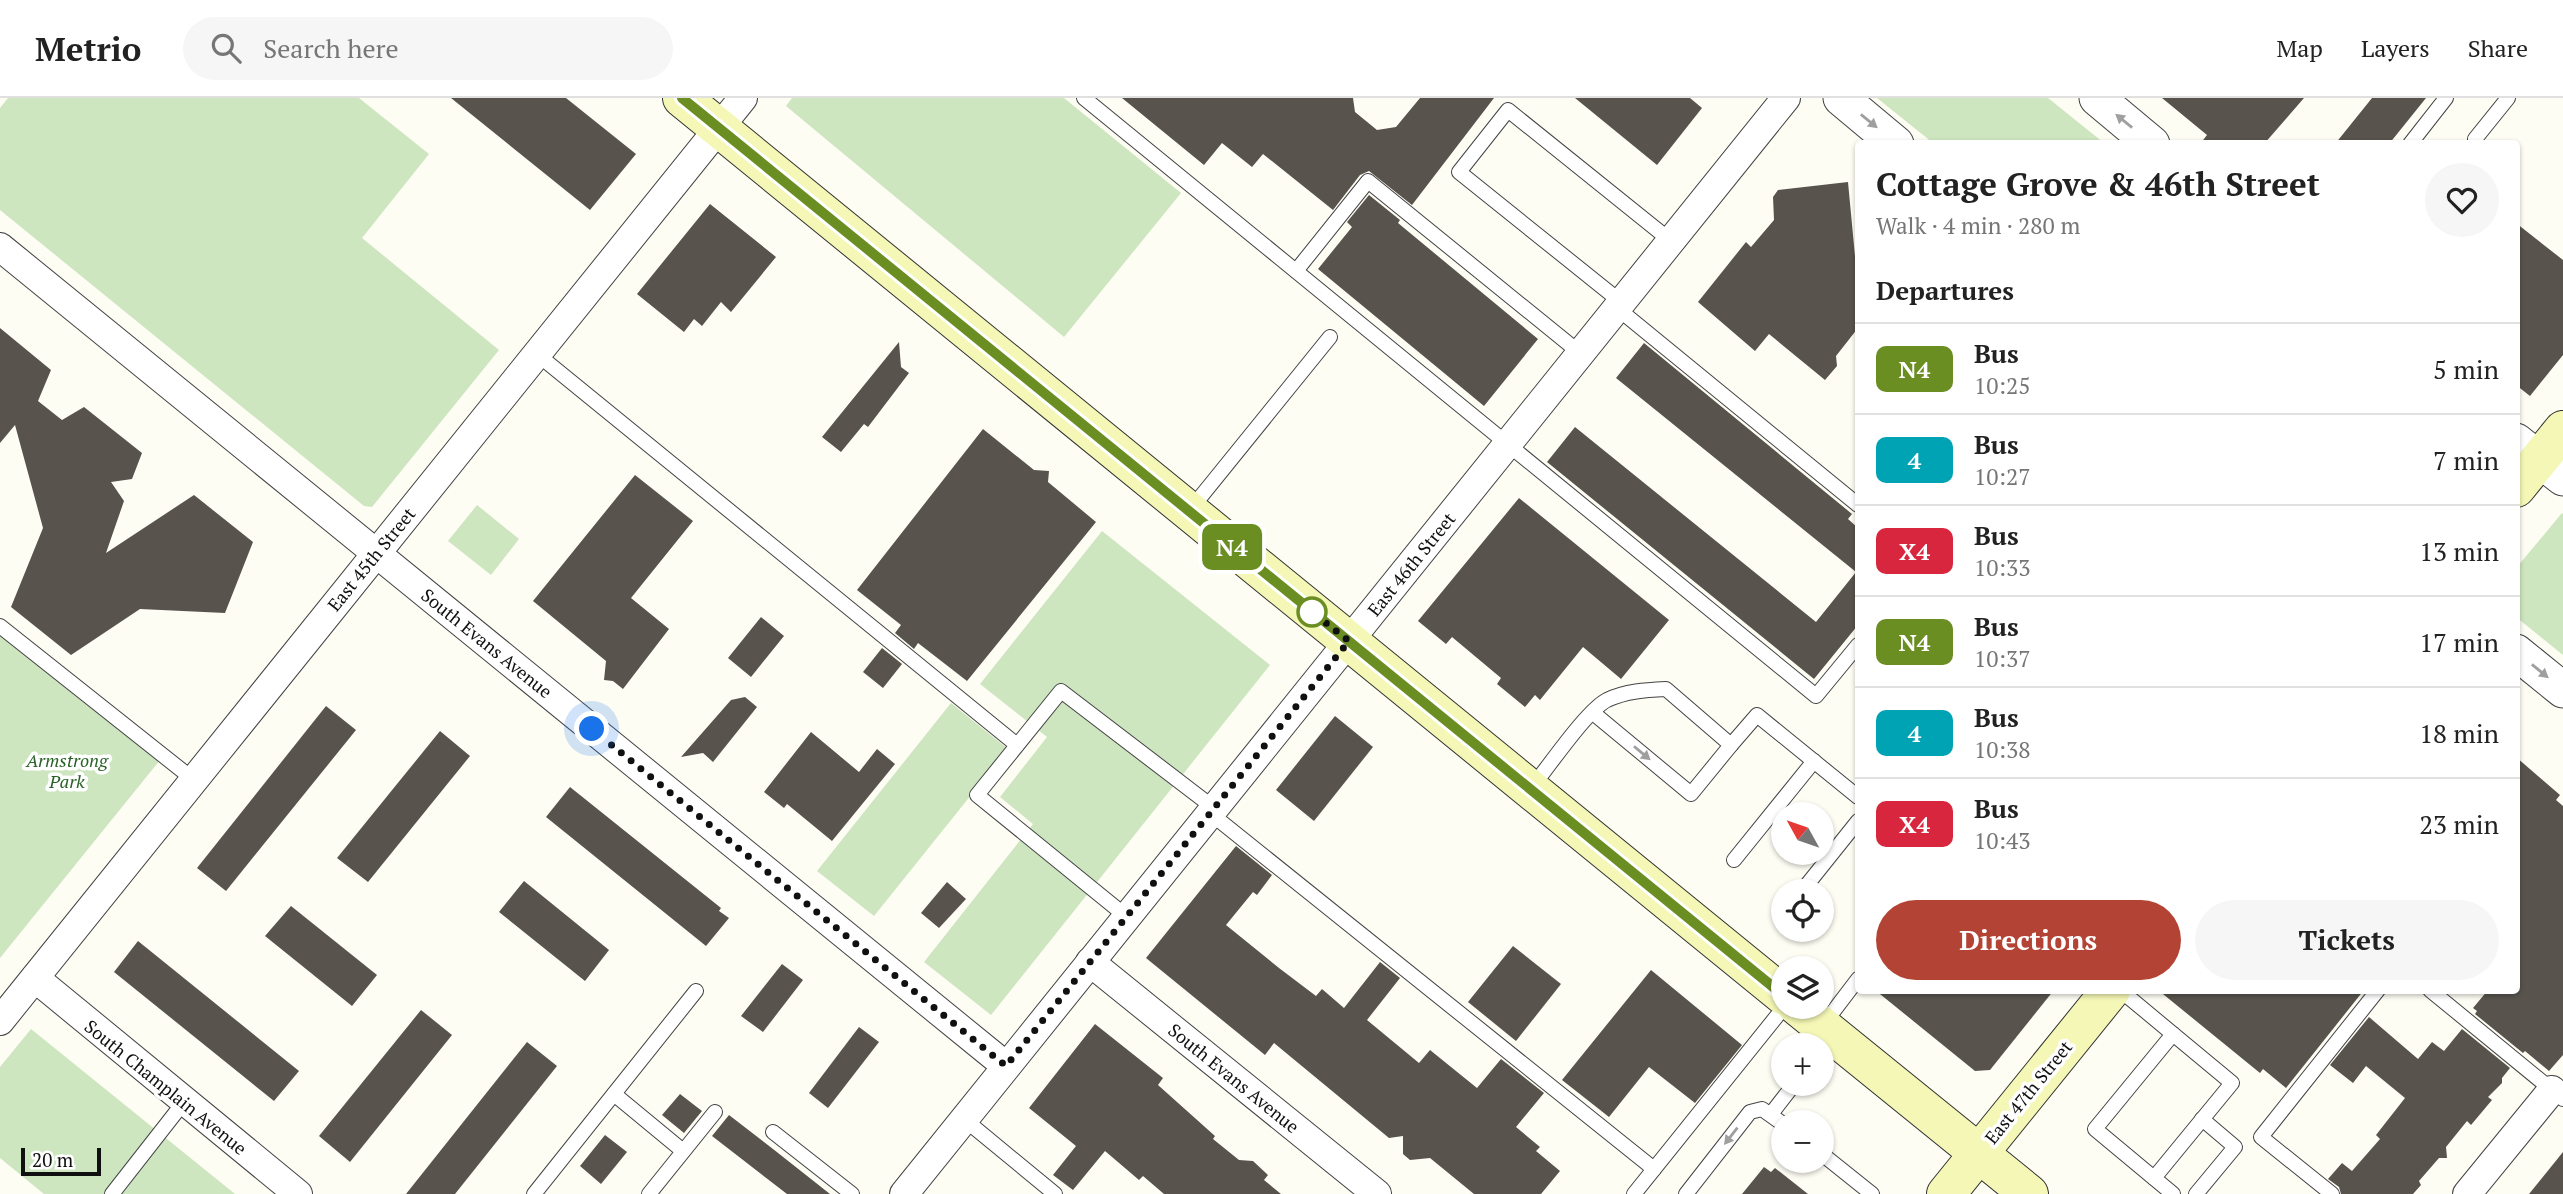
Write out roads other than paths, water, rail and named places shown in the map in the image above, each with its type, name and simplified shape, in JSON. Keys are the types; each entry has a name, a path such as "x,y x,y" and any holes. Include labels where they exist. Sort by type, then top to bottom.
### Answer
{"main road":[{"path":"682,98 1771,985"},
{"path":"2534,466 2563,430"},
{"name":"East 47th Street","path":"1946,1194 2108,994"},
{"path":"1818,1030 2029,1194"}],"street":[{"name":"East 45th Street","path":"0,1021 743,98"},
{"name":"East 46th Street","path":"904,1194 1786,98"},
{"path":"1841,98 1891,140"},
{"path":"2096,98 2147,140"},
{"name":"South Evans Avenue","path":"0,247 1006,1066"},
{"path":"2520,655 2563,690"},
{"name":"South Evans Avenue","path":"1090,962 1377,1194"},
{"name":"South Champlain Avenue","path":"35,978 298,1194"},
{"path":"2467,1194 2558,1094"}],"lane":[{"path":"1084,98 1816,696 1855,649"},
{"path":"2413,140 2446,98"},
{"path":"2474,139 2508,98"},
{"path":"1671,240 1508,110 1459,172 1855,502"},
{"path":"1296,271 1368,181 1580,353"},
{"path":"1189,511 1331,337"},
{"path":"537,354 1017,745"},
{"path":"0,626 194,780"},
{"path":"1530,789 1592,712 1606,701 1635,691 1666,689 1731,745"},
{"path":"1127,917 977,795 1061,691 1654,1169"},
{"path":"1592,712 1691,794 1757,715 1855,795"},
{"path":"1734,860 1814,761"},
{"path":"1812,879 1855,825"},
{"path":"1818,1030 1855,983"},
{"path":"534,1194 696,990"},
{"path":"2125,994 2232,1083 2154,1178"},
{"path":"2332,1194 2261,1136 2375,994"},
{"path":"2435,994 2558,1094"},
{"path":"1634,1194 1774,1019"},
{"path":"2173,1034 2095,1129 2173,1194"},
{"path":"614,1094 683,1151"},
{"path":"1774,1110 1785,1096"},
{"path":"112,1194 184,1102"},
{"path":"1686,1194 1750,1112 1762,1110 1771,1114"},
{"path":"649,1194 715,1112"},
{"path":"964,1119 1055,1194"},
{"path":"2196,1194 2235,1147 2202,1119"},
{"path":"774,1132 852,1194"},
{"path":"1834,1164 1872,1194"}],"park label":[{"name":"Armstrong Park","path":"67,770"}]}
